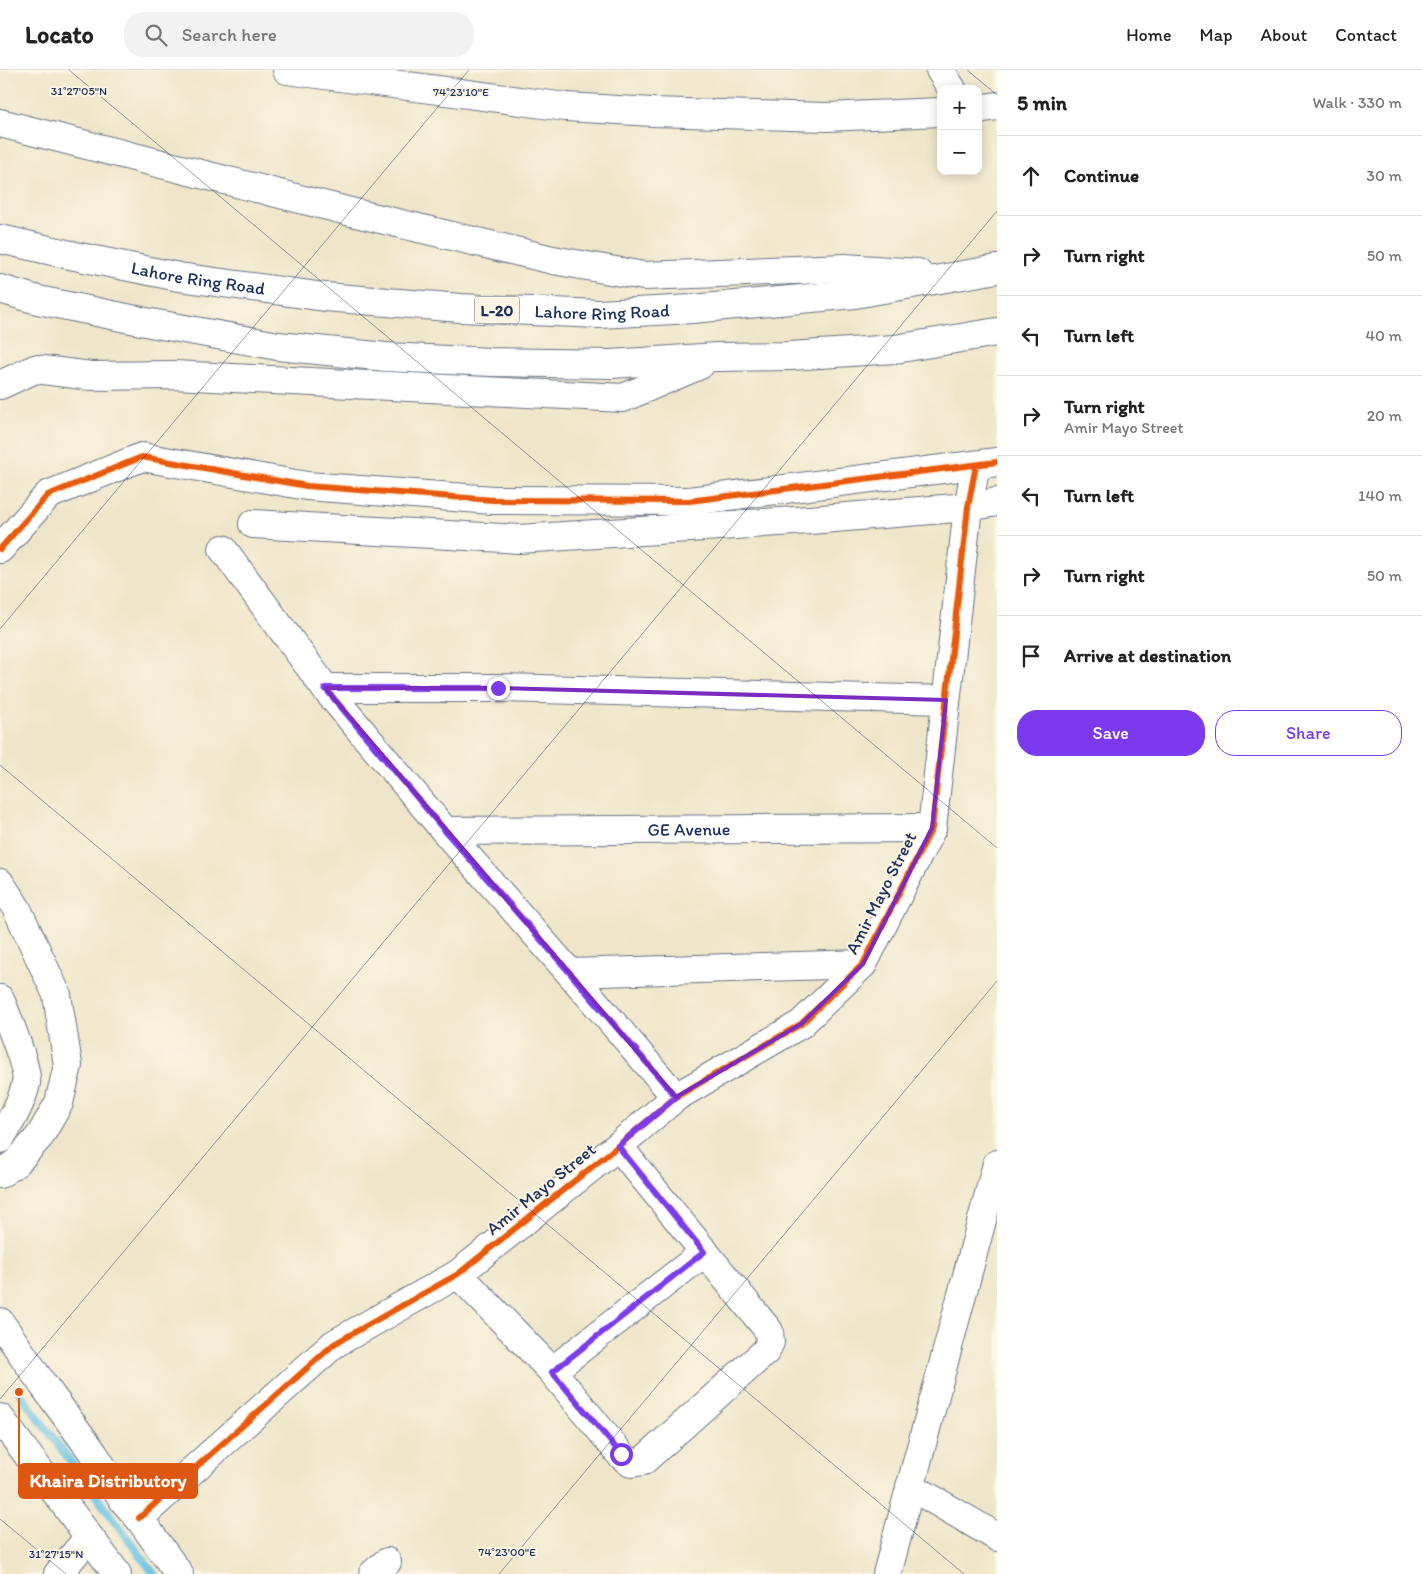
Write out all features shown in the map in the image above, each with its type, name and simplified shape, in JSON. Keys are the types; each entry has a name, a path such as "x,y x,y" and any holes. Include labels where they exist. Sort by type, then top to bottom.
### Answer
{"main road":[{"path":"287,70 484,97 576,107 653,112 826,117 937,112"},
{"path":"940,70 949,85"},
{"path":"982,108 997,106"},
{"path":"0,123 351,212 534,255 644,276 845,268 960,276"},
{"name":"Lahore Ring Road","path":"0,239 179,277 325,297 460,308 589,314 692,309 855,294 997,269"},
{"path":"0,289 47,302 278,346 386,357 491,362 611,364 717,357 790,356 895,349 993,333"},
{"path":"0,385 35,369 92,376 174,375 623,398 717,357"},
{"path":"0,548 48,495 142,458 307,486 503,500 689,501 987,463"},
{"name":"Amir Mayo Street","path":"132,1509 334,1344 458,1274 676,1097 801,1024 863,964 932,828 968,508 987,463"},
{"path":"254,524 519,539 968,508 997,502"},
{"path":"223,549 325,688 445,831 676,1097"},
{"path":"325,688 498,688 946,700"},
{"name":"GE Avenue","path":"445,831 932,828"},
{"path":"0,883 16,909 57,995 68,1065 59,1103 40,1136 16,1163 0,1174"},
{"path":"570,973 863,964"},
{"path":"0,999 18,1048 27,1081 8,1115 0,1139"},
{"path":"458,1274 552,1372 621,1454 631,1462 643,1461 766,1351 770,1342 769,1330 618,1146"},
{"path":"887,1574 997,1164"},
{"path":"552,1372 704,1252"},
{"path":"0,1322 179,1574"},
{"path":"0,1418 117,1574"},
{"path":"910,1486 997,1537"},
{"path":"63,1572 89,1537"}],"highlighted area":[{"path":"325,688 498,688 946,700 932,828 863,964 801,1024 676,1097"}],"waterway":[{"path":"19,1392 154,1574"}],"cycle path":[{"path":"0,549 48,495 142,457 307,486 493,500 689,501 997,462"},
{"path":"139,1518 334,1344 458,1274 676,1097 801,1024 863,964 932,828 968,507 976,465"}],"place":[{"name":"Khaira Distributory","path":"19,1392"}],"route":[{"path":"498,688 325,688 445,831 676,1097 618,1146 704,1252 552,1372 621,1454"}]}
